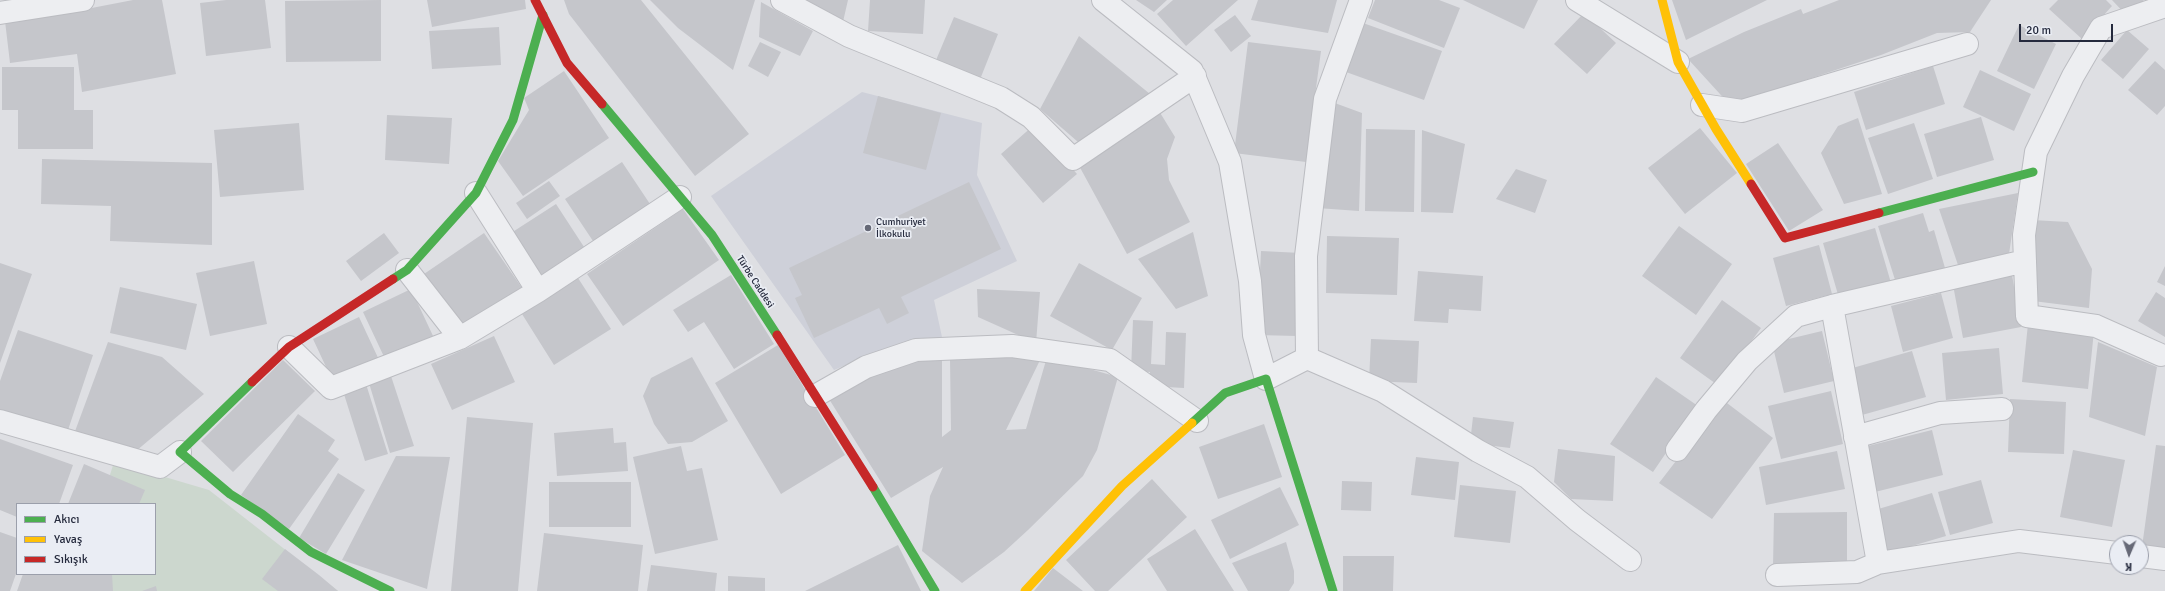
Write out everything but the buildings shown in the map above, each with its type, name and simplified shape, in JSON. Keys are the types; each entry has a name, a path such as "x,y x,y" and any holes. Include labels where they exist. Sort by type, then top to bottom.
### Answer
{"street":[{"path":"0,13 84,0"},
{"name":"Türbe Caddesi","path":"535,0 567,63 712,235 854,456 935,591"},
{"path":"782,0 849,36 1001,98 1031,117 1074,159 1194,76"},
{"path":"1103,0 1192,71 1230,162 1250,281 1254,336 1266,379 1333,591"},
{"path":"1307,358 1306,256 1324,99 1361,0"},
{"path":"1577,0 1678,62"},
{"path":"1662,0 1678,62 1702,105 1785,238 2033,172"},
{"path":"2161,355 2096,326 2028,316 2024,235 2036,152 2073,76 2101,28 2165,6"},
{"path":"0,421 160,467 180,452 289,347 407,270 476,194 513,120 543,15"},
{"path":"1702,105 1742,111 1967,44"},
{"path":"476,194 538,291"},
{"path":"289,347 331,388 460,338 538,291 680,197"},
{"path":"1677,450 1706,410 1747,361 1796,316 1832,306 2025,261"},
{"path":"407,270 460,338"},
{"path":"1832,306 1878,563"},
{"path":"815,396 866,367 916,350 1012,346 1110,360 1197,420"},
{"path":"1025,591 1122,486 1226,393 1266,379 1307,358"},
{"path":"1307,358 1383,391 1478,451 1527,477 1578,520 1630,560"},
{"path":"1855,437 1940,413 2002,409"},
{"path":"180,452 230,494 262,514 311,552 390,591"},
{"path":"1777,574 1857,572 1878,563 2019,541 2109,552"},
{"path":"2149,557 2165,559"}],"shaded area":[{"name":"Cumhuriyet İlkokulu","path":"862,92 982,123 977,175 1017,261 934,300 942,337 884,349 834,370 711,196"},
{"path":"114,462 209,490 338,591 71,591 77,575 156,575 156,503 101,503"}],"traffic: fast":[{"path":"393,279 407,270 476,193 513,120 543,15"},
{"path":"602,104 712,235 777,335"},
{"path":"1879,213 2033,172"},
{"path":"1192,423 1225,393 1266,379 1333,591"},
{"path":"252,382 180,452 230,494 262,514 311,552 390,591"},
{"path":"873,487 935,591"}],"traffic: slow":[{"path":"1662,0 1678,62 1716,129 1751,184"},
{"path":"1025,591 1122,486 1192,423"}],"traffic: jam":[{"path":"535,0 567,63 602,104"},
{"path":"1751,184 1785,238 1879,213"},
{"path":"252,382 289,347 393,279"},
{"path":"777,335 873,487"}],"place":[{"name":"Cumhuriyet İlkokulu","path":"868,228"}]}
